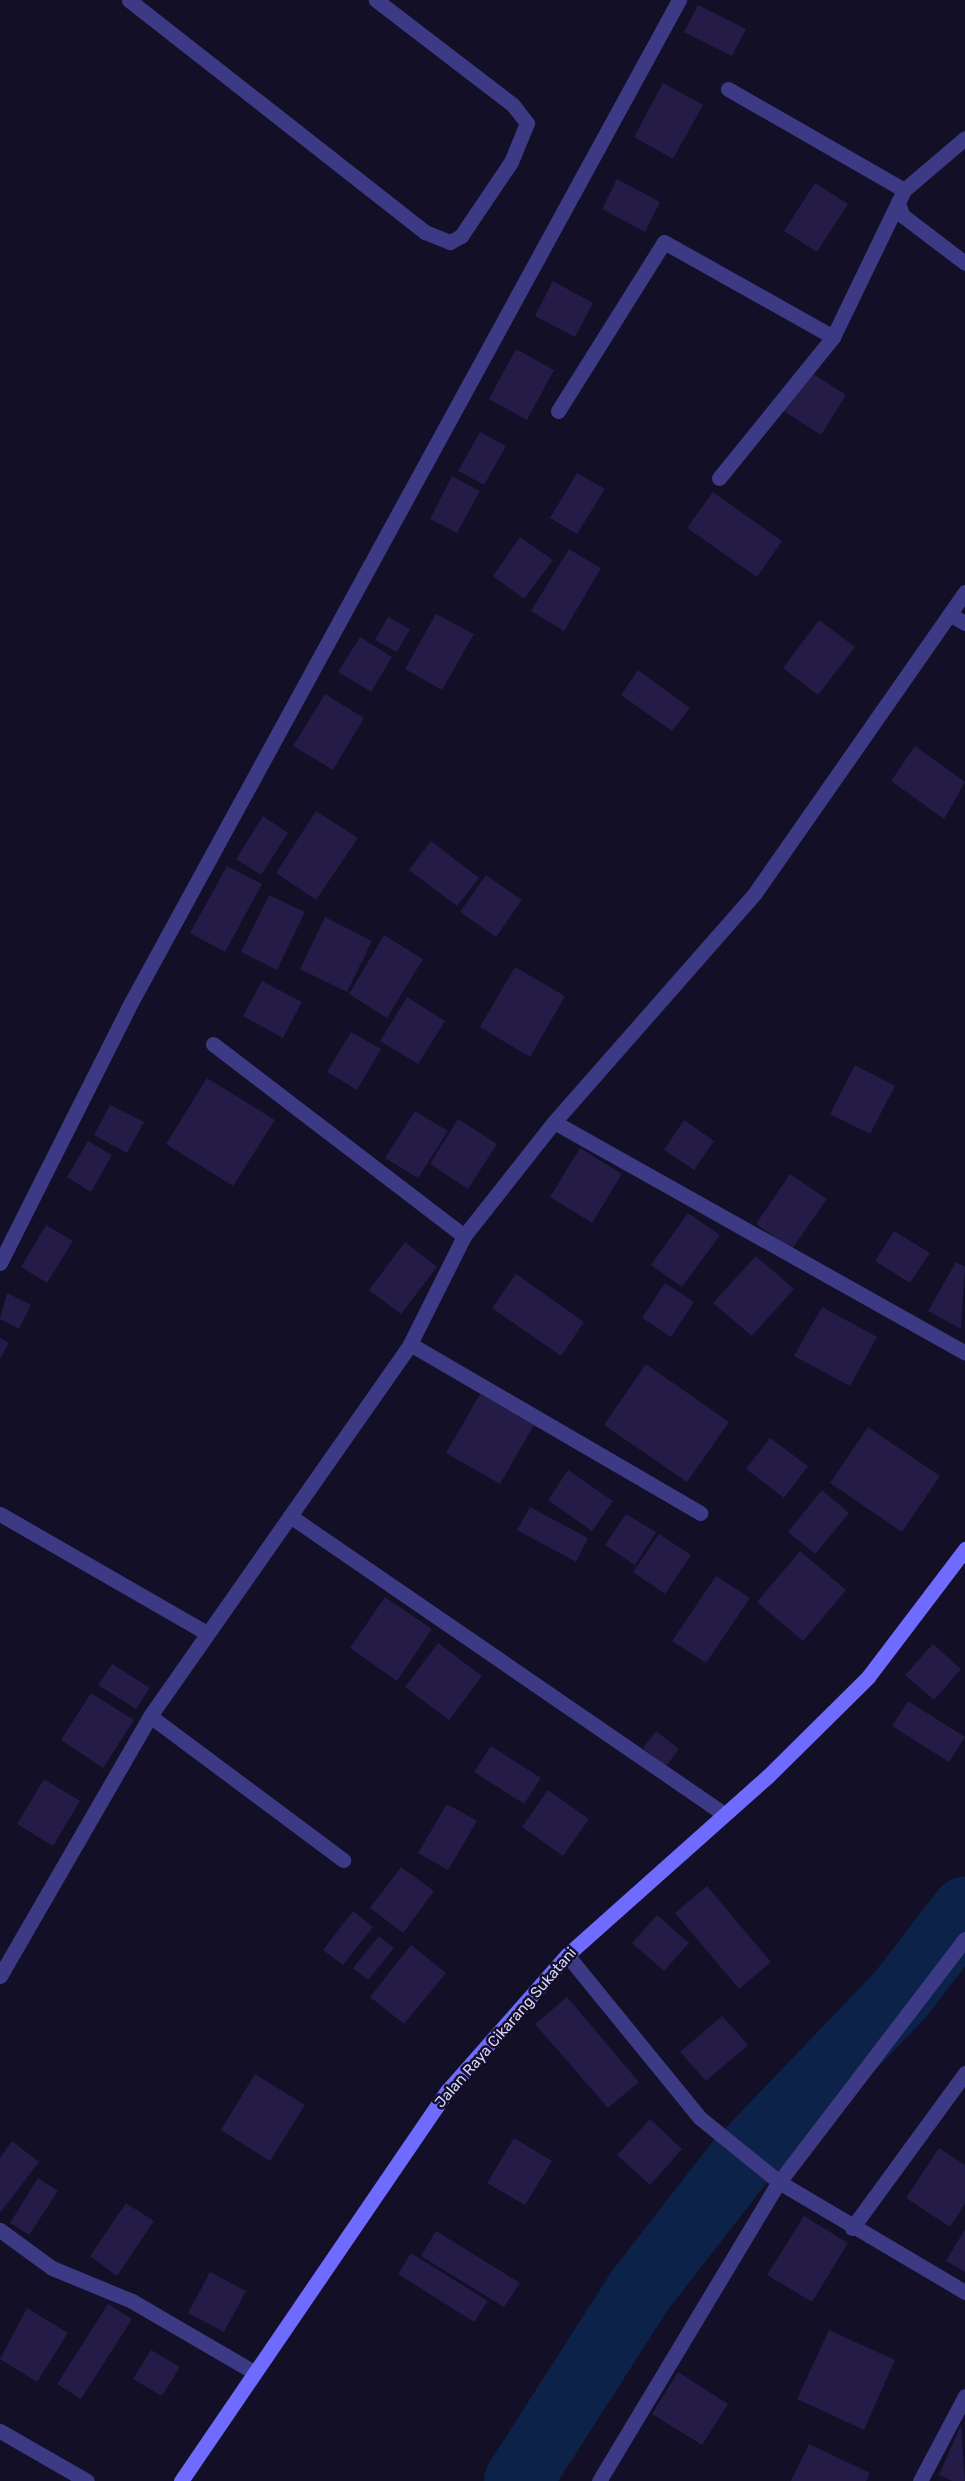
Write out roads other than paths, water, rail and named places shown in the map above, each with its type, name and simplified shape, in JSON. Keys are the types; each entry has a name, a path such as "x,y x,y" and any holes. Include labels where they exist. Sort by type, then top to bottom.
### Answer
{"main road":[{"name":"Jalan Raya Cikarang Sukatani","path":"181,2481 448,2090 567,1955 724,1814 868,1677 965,1549"}],"street":[{"path":"129,0 425,231 450,242 461,236 511,162 527,123 513,105 376,0"},
{"path":"0,1263 128,1008 679,0"},
{"path":"728,89 901,196"},
{"path":"719,478 833,337 901,196 965,138"},
{"path":"901,196 902,215 965,263"},
{"path":"558,411 664,242 833,337"},
{"path":"0,1976 150,1716 410,1344 464,1236 554,1122 755,893 965,592"},
{"path":"951,615 965,623"},
{"path":"213,1044 464,1236"},
{"path":"554,1122 965,1353"},
{"path":"410,1344 700,1513"},
{"path":"0,1514 207,1633"},
{"path":"290,1516 724,1814"},
{"path":"150,1716 343,1860"},
{"path":"599,2481 774,2178 965,1939"},
{"path":"567,1955 700,2118 774,2178 852,2228 965,2292"},
{"path":"852,2228 965,2073"},
{"path":"0,2230 52,2268 132,2301 254,2372"},
{"path":"920,2481 965,2396"},
{"path":"0,2431 87,2481"}],"waterway":[{"path":"518,2481 641,2289 739,2163 901,1994 965,1911"}]}
